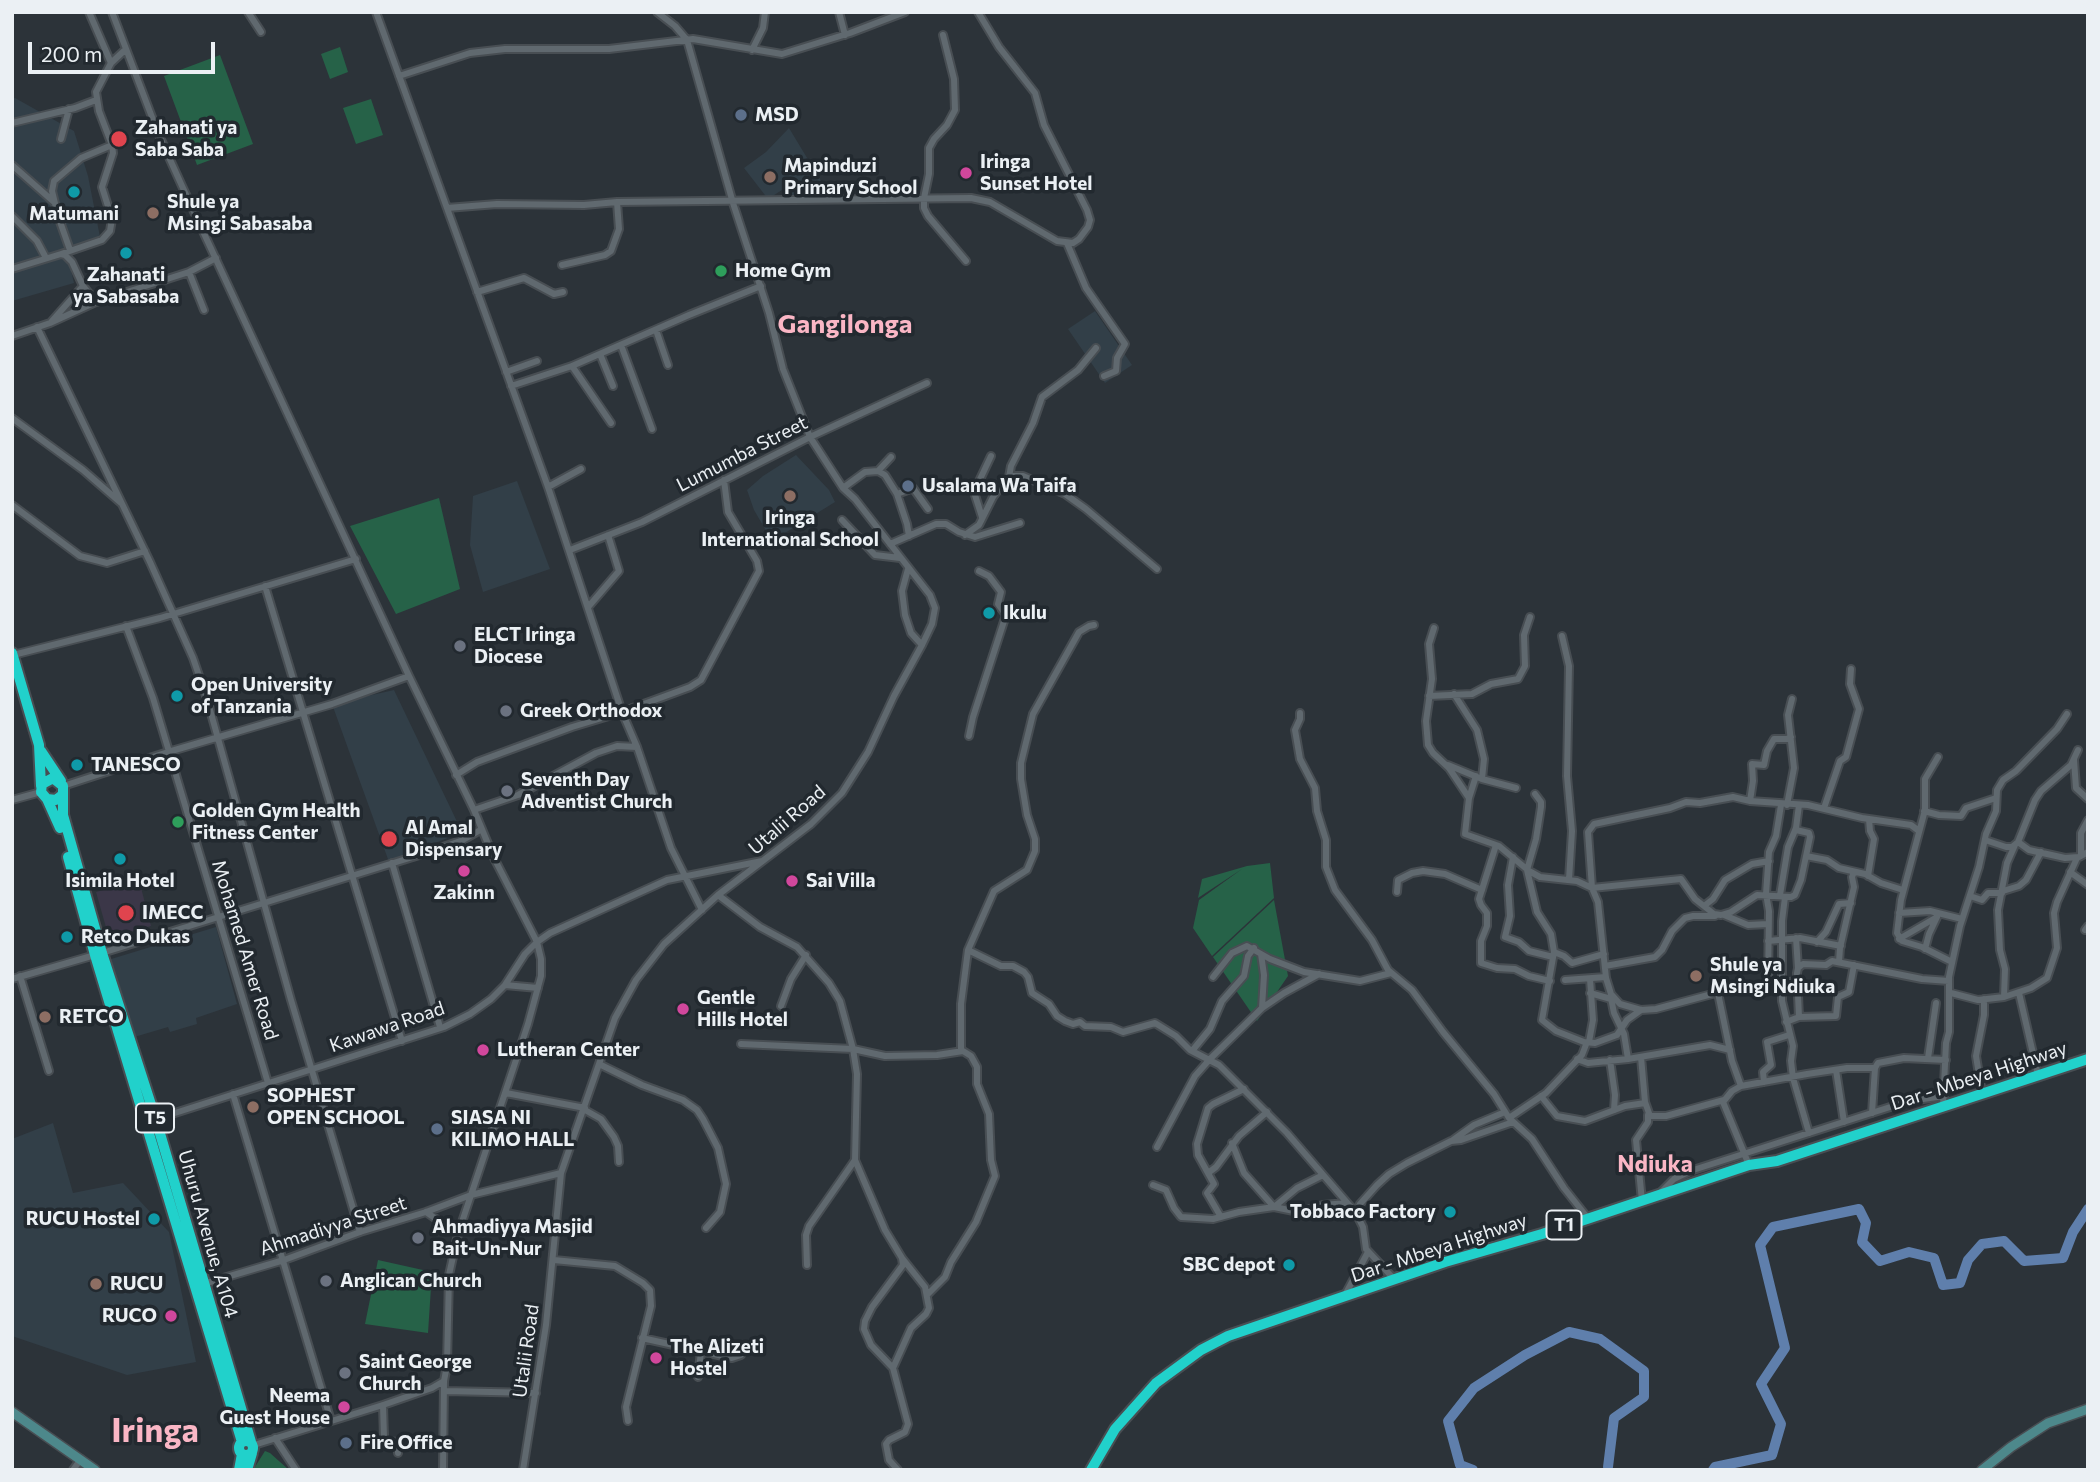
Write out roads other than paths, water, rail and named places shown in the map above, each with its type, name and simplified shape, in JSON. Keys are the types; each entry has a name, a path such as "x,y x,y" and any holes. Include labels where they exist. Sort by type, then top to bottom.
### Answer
{"highway":[{"name":"T5","path":"13,654 39,745 43,793"},
{"name":"T5","path":"39,745 62,787"},
{"path":"49,778 58,779 62,787 56,800 43,793 42,784 49,778"},
{"name":"Uhuru Avenue, A104","path":"62,787 64,815 99,954"},
{"name":"Uhuru Avenue, A104","path":"43,793 59,824 248,1447"},
{"name":"Dar - Mbeya Highway","path":"1091,1470 1115,1429 1156,1383 1201,1350 1265,1322 1749,1166 1777,1161 1944,1101 1982,1093 2088,1059"},
{"name":"Uhuru Avenue, A104","path":"150,1121 203,1284 248,1447"},
{"name":"T5","path":"239,1470 248,1447"},
{"path":"247,1470 248,1447"}],"main road":[{"path":"1982,1470 2048,1423 2088,1409"},
{"path":"12,1412 95,1470"}],"street":[{"path":"89,12 111,62"},
{"path":"112,12 158,133 409,676 537,942 541,959 538,988 458,1234 449,1275 443,1470"},
{"path":"248,12 261,33"},
{"path":"376,12 548,487 622,712 637,747 671,848 702,910"},
{"path":"657,12 687,40"},
{"path":"752,50 763,27 765,12"},
{"path":"838,12 845,35"},
{"path":"400,76 470,53 505,49 609,49 687,40 785,54 905,12"},
{"path":"447,208 497,204 584,205 617,202 733,203 971,198 990,202 1027,225 1067,243 1076,241 1084,233 1090,220 1087,210 1044,125 1035,93 999,47 978,12"},
{"path":"943,35 954,79 955,110 930,146 924,208 966,261"},
{"name":"Utalii Road","path":"523,1470 554,1260 561,1173 615,1018 636,980 664,944 718,895 825,812 842,793 868,752 894,695 932,624 934,602 843,488 810,437 783,369 761,286 733,203 687,40"},
{"path":"12,269 102,240 110,231 112,219 102,187 113,153 96,100 101,80 111,62 126,49"},
{"path":"12,123 96,100"},
{"path":"61,139 69,109"},
{"path":"70,250 52,186 57,176 81,158 112,145"},
{"path":"12,165 55,203"},
{"path":"562,265 605,255 611,251 619,229 617,202"},
{"path":"12,216 37,241 46,258"},
{"path":"1067,243 1086,288 1125,344 1117,358 1116,371 1104,376"},
{"path":"61,254 72,262 83,286 96,302"},
{"path":"12,336 50,323 96,302 189,272 216,258"},
{"path":"189,272 204,310"},
{"path":"477,292 524,278 554,294 563,292"},
{"path":"50,323 83,286"},
{"path":"511,386 572,366 761,286"},
{"path":"37,327 145,551 193,658 262,903 360,1232"},
{"path":"656,330 668,365"},
{"path":"621,345 652,429"},
{"path":"965,535 977,528 1002,484 1009,477 1011,466 1033,423 1042,397 1078,370 1096,348"},
{"path":"600,354 613,386"},
{"path":"506,372 537,361"},
{"path":"572,366 611,424"},
{"name":"Lumumba Street","path":"570,550 642,522 810,437 927,383"},
{"path":"12,418 83,470 122,504"},
{"path":"982,517 974,492 991,456"},
{"path":"843,488 860,474 878,471 891,457"},
{"path":"548,487 582,470"},
{"path":"878,471 890,479 908,524 909,536"},
{"path":"1009,477 1029,477 1065,494 1120,536 1157,569"},
{"path":"456,775 477,762 538,738 622,712 690,687 701,680 758,574 757,561 728,512 724,480"},
{"path":"897,494 913,488 928,509"},
{"path":"12,505 80,556 107,563 145,551"},
{"path":"842,520 875,555 900,558"},
{"path":"890,544 941,523 965,535 979,537 1020,523"},
{"path":"589,606 619,571 608,536"},
{"path":"13,654 172,614 356,559"},
{"path":"908,569 902,591 905,615 911,633 922,645"},
{"path":"970,736 973,717 1006,615 998,604 1001,592 989,576 979,571"},
{"path":"265,586 402,1041"},
{"path":"1429,696 1472,694 1491,684 1520,677 1525,666 1524,635 1530,617"},
{"path":"961,1051 961,1004 968,950 994,891 1027,870 1036,845 1027,815 1021,779 1025,742 1039,701 1079,632 1094,625"},
{"name":"Mohamed Amer Road","path":"126,626 153,698 268,1083"},
{"path":"1434,628 1429,644 1432,679 1426,721 1428,745 1446,764 1469,798"},
{"path":"1562,636 1569,666 1567,776 1572,831 1569,880"},
{"path":"1824,808 1840,761 1846,757 1859,709 1850,684 1851,669"},
{"path":"62,787 168,752 332,704 409,676"},
{"path":"1454,694 1477,730 1484,759 1469,798 1465,834 1496,845 1540,877 1569,880 1592,888 1681,879 1695,899 1714,914 1748,925 1768,924"},
{"path":"1768,985 1766,894 1769,852 1776,836 1794,768 1788,715 1792,699"},
{"path":"1300,713 1295,730 1301,763 1315,788 1317,811 1326,840 1326,867 1339,896 1373,940 1384,964 1412,990 1509,1117 1532,1139 1587,1217"},
{"path":"1656,1196 1684,1173 1909,1101 1944,1101 1952,962 1985,840 1996,811 1996,798 2001,783 2017,771 2067,715"},
{"path":"1750,801 1752,764 1764,766 1774,739 1791,737"},
{"path":"474,810 518,795 596,753 617,746 637,747"},
{"path":"2004,997 2005,969 2000,950 1998,916 2007,863 2041,790 2068,768 2078,750"},
{"path":"1899,939 1899,913 1924,811 1925,779 1938,757"},
{"path":"2073,758 2076,788 2088,799"},
{"path":"1446,764 1516,788"},
{"path":"12,800 43,793"},
{"path":"1535,794 1541,807 1527,870 1537,912 1550,934 1554,954 1542,1020 1556,1031 1588,1042 1602,1042 1612,1038 1627,1020 1641,1010"},
{"path":"1628,1059 1622,1028 1614,1013 1606,977 1598,902 1592,888 1588,832 1594,824 1670,808 1686,802 1700,803 1725,797 1824,808 1869,819 1911,825 1919,831"},
{"path":"1924,811 1939,816 1961,816 1966,808 1996,798"},
{"path":"1799,805 1796,830 1788,847 1782,896 1781,983 1786,1022 1793,1046 1793,1078 1809,1133"},
{"path":"1868,876 1874,839 1869,819"},
{"path":"1951,993 1984,999 2004,997 2041,984 2047,978 2058,940 2054,913 2061,891 2082,855 2081,833 2088,821"},
{"path":"12,979 392,863 463,840 482,829"},
{"path":"1605,966 1655,957 1672,931 1685,918 1723,915 1754,896 1796,895 1810,834 1796,830"},
{"path":"1985,840 2003,847 2017,844 2026,849 2065,858 2082,855"},
{"path":"1496,845 1479,903 1488,913 1487,926 1481,941 1481,963 1496,968 1515,969 1550,981"},
{"path":"1970,896 1982,900 1988,893 2002,892 2019,886 2026,880 2041,852"},
{"path":"1806,856 1830,861 1839,867 1903,890"},
{"path":"1513,857 1508,885 1510,916 1505,937 1518,942 1529,951 1554,954 1572,964 1604,954"},
{"name":"Kawawa Road","path":"150,1121 440,1027 470,1014 491,999 505,985 516,966 537,942 550,933 657,884 684,875 766,860"},
{"path":"1704,906 1713,899 1725,880 1752,864 1769,861"},
{"path":"392,863 440,1027"},
{"path":"1397,892 1398,880 1423,871 1445,874 1482,890"},
{"path":"1839,962 1851,903 1854,872"},
{"path":"2070,873 2088,885"},
{"path":"718,895 760,927 797,947 840,1001 853,1049 858,1088 855,1160 885,1230 902,1258 920,1277 928,1294 928,1311 911,1328 894,1368 908,1424 905,1432 886,1444 889,1460 898,1470"},
{"path":"1817,942 1826,932 1839,905 1851,903"},
{"path":"1899,913 1920,911 1962,919"},
{"path":"1899,939 1938,915"},
{"path":"1925,949 1938,915"},
{"path":"1768,941 1796,938 1841,946"},
{"path":"1796,938 1800,1017"},
{"path":"1899,939 1952,962"},
{"path":"1213,976 1231,953 1247,946 1291,968 1319,974 1360,981 1391,973"},
{"path":"1192,1051 1210,1029 1222,1002 1244,976 1248,956 1254,948"},
{"path":"968,950 1001,966 1013,966 1024,972 1032,993 1049,1004 1057,1016 1065,1021 1073,1024 1080,1022 1085,1026 1111,1027 1123,1032 1155,1023 1176,1036 1192,1051 1219,1065 1267,1112 1356,1213 1363,1227 1368,1252 1396,1280"},
{"path":"1261,954 1264,975 1262,1008"},
{"path":"781,1006 791,979 806,955"},
{"path":"1798,968 1803,964 1827,965 1830,961 1922,979 1949,981"},
{"path":"1786,1022 1800,1017 1836,1016 1838,997 1849,992 1854,965"},
{"path":"1157,1147 1195,1076 1210,1059 1262,1008 1319,974"},
{"path":"20,976 50,1071"},
{"path":"1565,980 1606,977"},
{"path":"1451,1141 1461,1140 1509,1117 1541,1096 1584,1053 1593,1020 1590,978"},
{"path":"1590,993 1611,996 1620,1004 1641,1010 1672,1006 1718,993 1797,981"},
{"path":"505,985 538,988"},
{"path":"1718,993 1741,1086"},
{"path":"2019,993 2038,1075"},
{"path":"1982,1093 1976,1056 1984,1015 1984,999"},
{"path":"1928,1058 1936,1003"},
{"path":"1764,1082 1763,1072 1772,1065 1767,1042 1789,1035"},
{"path":"741,1044 853,1049 896,1057 961,1051 971,1056 977,1067 977,1084 989,1114 991,1160 995,1176 976,1222 951,1262 945,1277 928,1294"},
{"path":"1577,1059 1588,1063 1628,1059 1705,1046 1730,1050"},
{"path":"1584,1053 1588,1063"},
{"path":"1641,1057 1648,1115 1648,1122 1636,1140 1642,1200"},
{"path":"1872,1113 1875,1068 1879,1062 1895,1058 1946,1060"},
{"path":"1610,1060 1615,1095 1614,1110"},
{"path":"599,1064 642,1085 683,1100 697,1110 703,1119 718,1148 726,1184 720,1212 706,1228"},
{"path":"1648,1115 1665,1116 1724,1100 1731,1091 1741,1086 1836,1070 1875,1068"},
{"path":"1836,1070 1844,1122"},
{"path":"1220,1217 1207,1193 1214,1184 1197,1148 1208,1108 1244,1089"},
{"path":"506,1093 585,1109 601,1119 614,1137 618,1146 619,1162"},
{"path":"233,1094 331,1421"},
{"path":"1541,1096 1553,1114 1574,1120 1591,1119 1625,1106 1645,1103"},
{"path":"1724,1100 1749,1166"},
{"path":"1208,1173 1216,1167 1232,1143 1267,1112"},
{"path":"1356,1213 1388,1174 1451,1141 1474,1125 1509,1117"},
{"path":"1232,1143 1244,1173 1274,1208"},
{"path":"807,1265 806,1235 809,1226 855,1160"},
{"name":"Ahmadiyya Street","path":"203,1284 426,1213 471,1195 561,1173"},
{"path":"1274,1208 1297,1188 1323,1175"},
{"path":"1153,1185 1166,1190 1181,1217 1204,1220 1239,1212 1274,1208 1299,1212 1323,1205 1347,1203"},
{"path":"426,1213 458,1234"},
{"path":"1344,1296 1368,1252"},
{"path":"894,1368 871,1345 864,1329 872,1307 900,1272 902,1258"},
{"path":"554,1260 615,1266 648,1287 652,1298 651,1306 626,1407 628,1421"},
{"path":"642,1338 732,1359 741,1355 747,1345"},
{"path":"698,1377 701,1352"},
{"path":"248,1447 383,1405 432,1388 444,1381"},
{"path":"445,1391 536,1393"},
{"path":"383,1405 384,1438 386,1441 398,1442 398,1453"},
{"path":"275,1438 296,1470"},
{"path":"73,1470 81,1459"}],"waterway":[{"path":"1713,1470 1715,1467 1772,1455 1781,1424 1761,1384 1785,1348 1760,1245 1773,1227 1859,1209 1866,1223 1862,1242 1880,1261 1909,1252 1934,1258 1943,1285 1960,1283 1968,1260 1982,1244 2004,1241 2024,1261 2063,1258 2073,1232 2088,1209"},
{"path":"1473,1470 1460,1465 1448,1421 1474,1388 1525,1355 1569,1332 1600,1339 1644,1371 1644,1397 1614,1418 1608,1467"}],"place":[{"name":"MSD","path":"741,115"},
{"name":"Zahanati ya Saba Saba","path":"119,139"},
{"name":"Iringa Sunset Hotel","path":"966,173"},
{"name":"Mapinduzi Primary School","path":"770,177"},
{"name":"Matumani","path":"74,192"},
{"name":"Shule ya Msingi Sabasaba","path":"153,213"},
{"name":"Zahanati ya Sabasaba","path":"126,253"},
{"name":"Home Gym","path":"721,271"},
{"name":"Usalama Wa Taifa","path":"908,486"},
{"name":"Iringa International School","path":"790,496"},
{"name":"Ikulu","path":"989,613"},
{"name":"ELCT Iringa Diocese","path":"460,646"},
{"name":"Open University of Tanzania","path":"177,696"},
{"name":"Greek Orthodox","path":"506,711"},
{"name":"TANESCO","path":"77,765"},
{"name":"Seventh Day Adventist Church","path":"507,791"},
{"name":"Golden Gym Health Fitness Center","path":"178,822"},
{"name":"Al Amal Dispensary","path":"389,839"},
{"name":"Isimila Hotel","path":"120,859"},
{"name":"Zakinn","path":"464,871"},
{"name":"Sai Villa","path":"792,881"},
{"name":"IMECC","path":"126,913"},
{"name":"Retco Dukas","path":"67,937"},
{"name":"Shule ya Msingi Ndiuka","path":"1696,976"},
{"name":"Gentle Hills Hotel","path":"683,1009"},
{"name":"RETCO","path":"45,1017"},
{"name":"Lutheran Center","path":"483,1050"},
{"name":"SOPHEST OPEN SCHOOL","path":"253,1107"},
{"name":"SIASA NI KILIMO HALL","path":"437,1129"},
{"name":"Tobbaco Factory","path":"1450,1212"},
{"name":"RUCU Hostel","path":"154,1219"},
{"name":"Ahmadiyya Masjid Bait-Un-Nur","path":"418,1238"},
{"name":"SBC depot","path":"1289,1265"},
{"name":"Anglican Church","path":"326,1281"},
{"name":"RUCU","path":"96,1284"},
{"name":"RUCO","path":"171,1316"},
{"name":"The Alizeti Hostel","path":"656,1358"},
{"name":"Saint George Church","path":"345,1373"},
{"name":"Neema Guest House","path":"344,1407"},
{"name":"Fire Office","path":"346,1443"}],"district":[{"name":"Gangilonga","path":"845,324"},
{"name":"Ndiuka","path":"1655,1164"},
{"name":"Iringa","path":"155,1431"}]}
